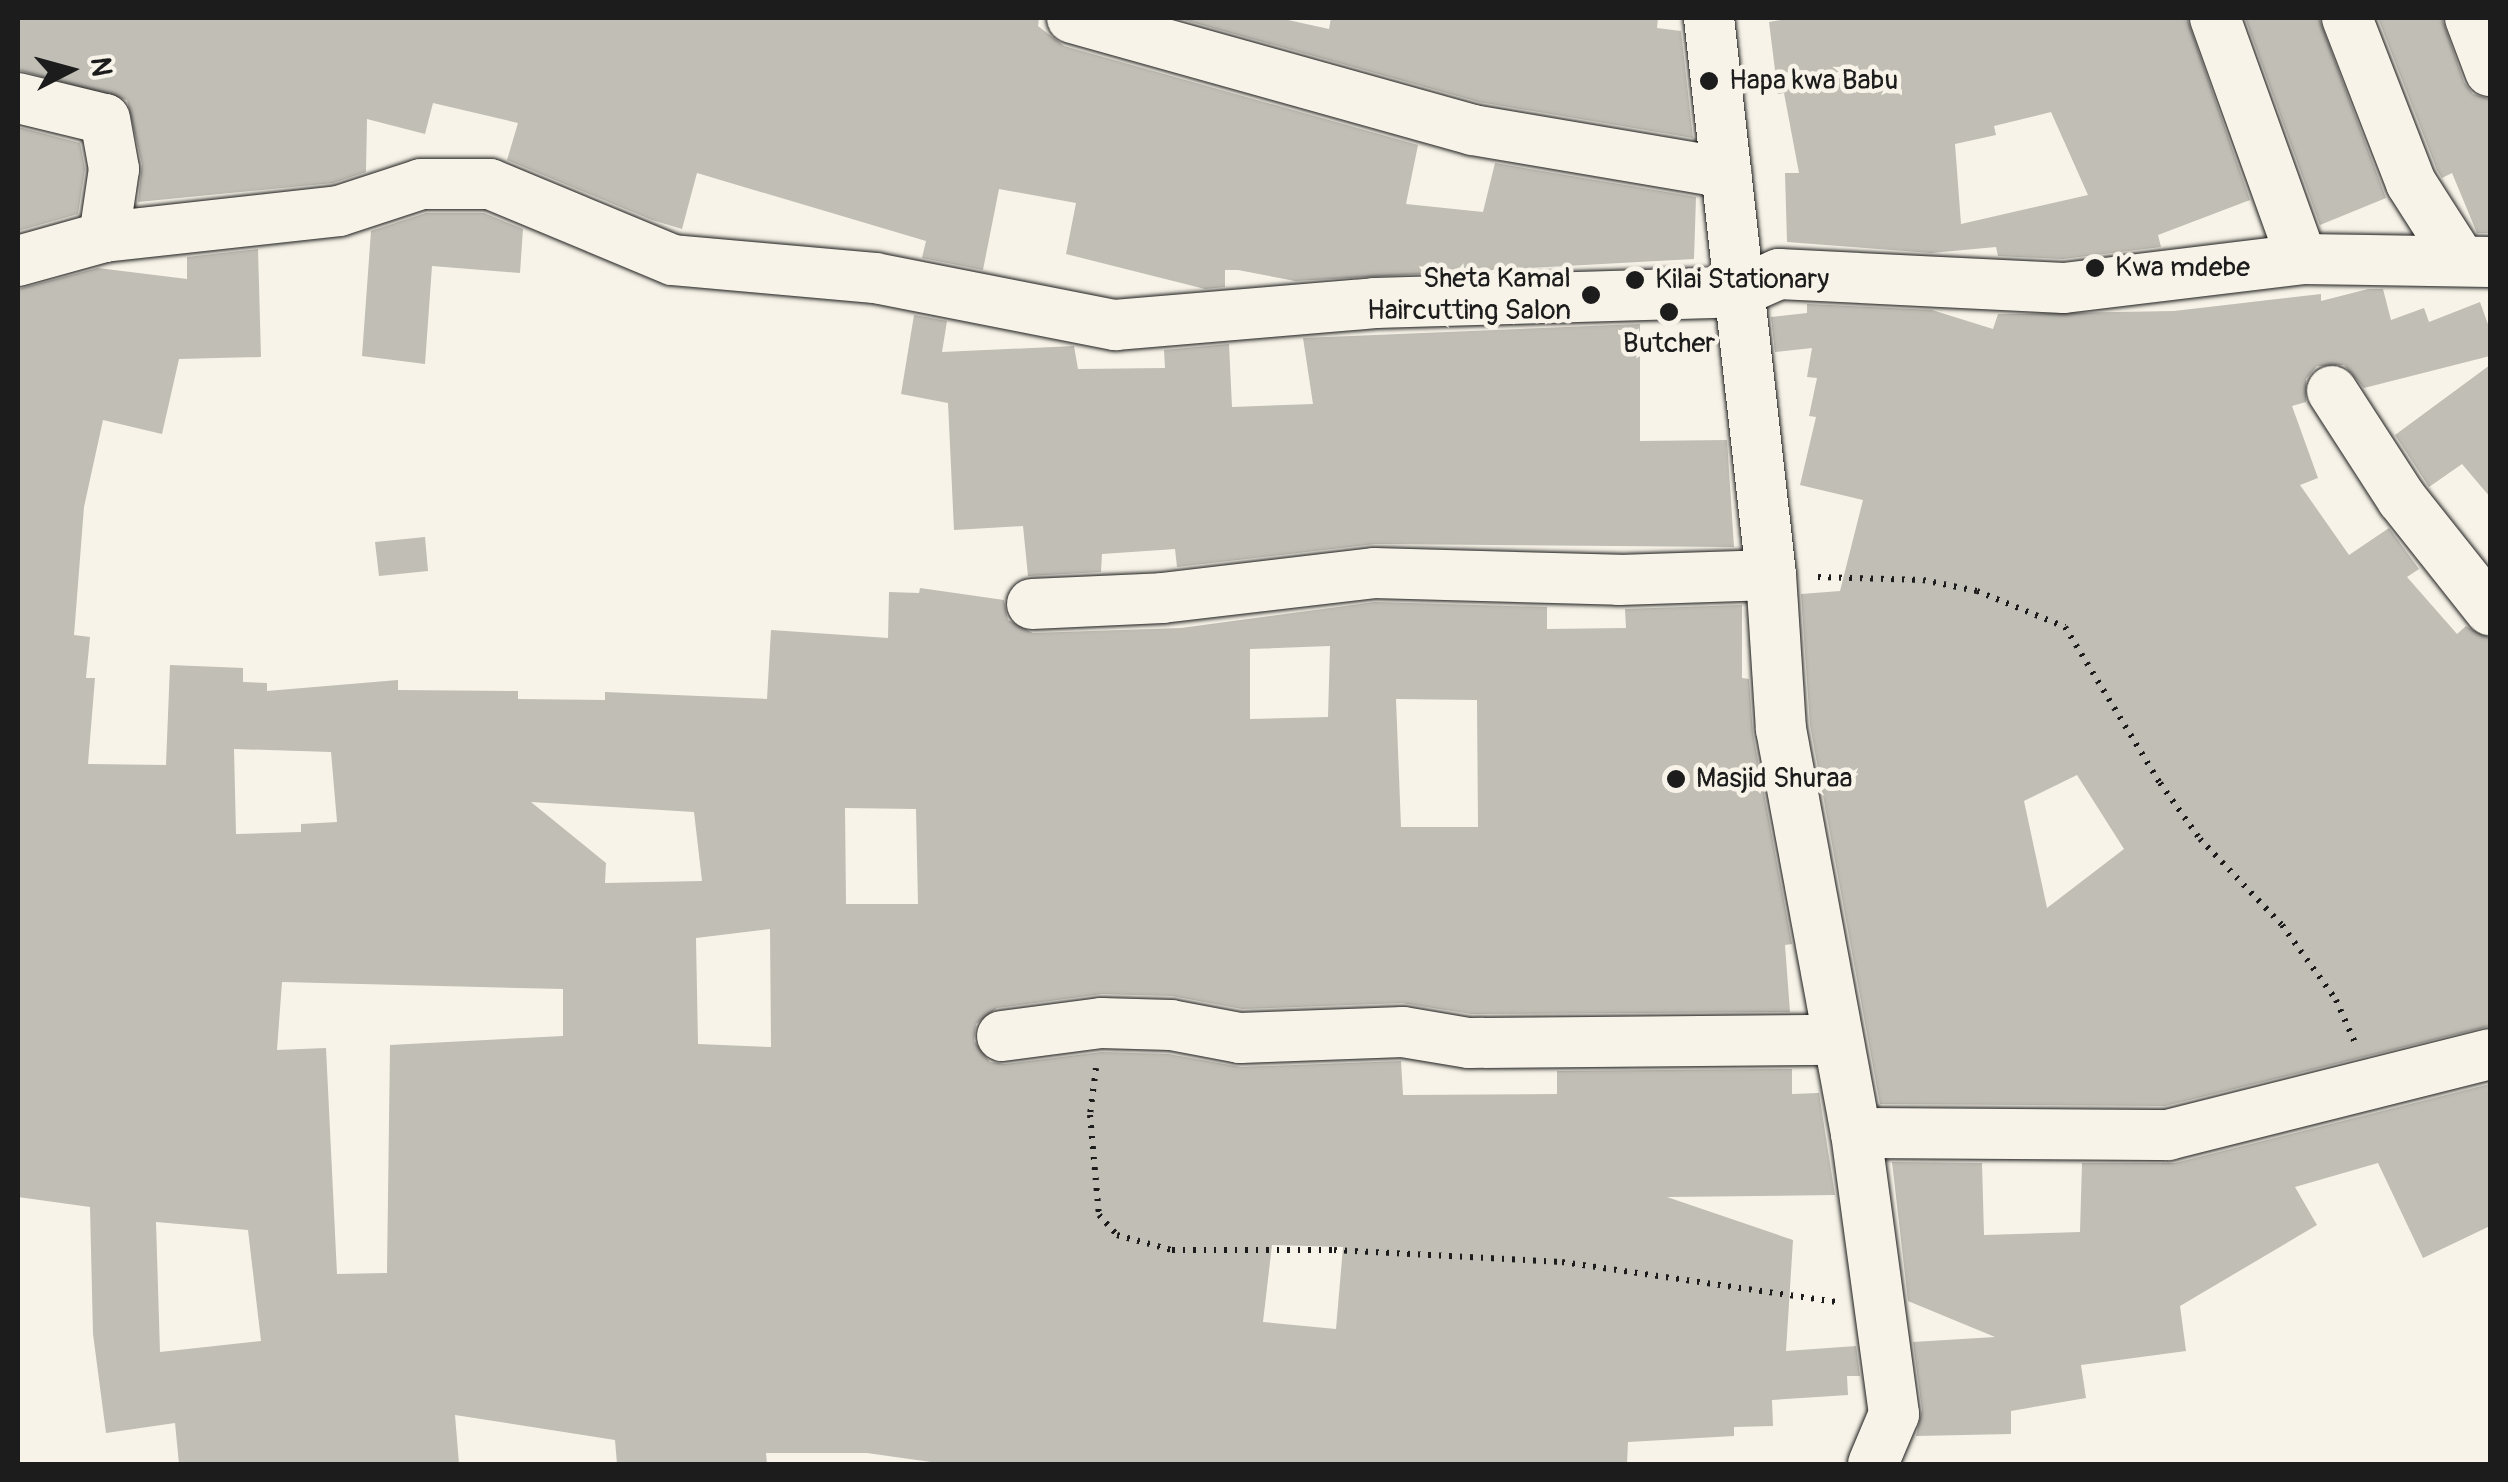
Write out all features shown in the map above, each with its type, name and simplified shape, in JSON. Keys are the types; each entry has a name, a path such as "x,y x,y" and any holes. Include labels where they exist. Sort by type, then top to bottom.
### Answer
{"street":[{"path":"1072,18 1473,130 1726,173"},
{"path":"1709,18 1772,575 1781,729 1856,1132 1894,1414 1872,1464"},
{"path":"2215,18 2302,258"},
{"path":"2347,18 2411,183 2475,260"},
{"path":"2470,18 2490,71"},
{"path":"18,98 105,119 114,169 104,237"},
{"path":"18,261 104,237 338,211 422,184 490,184 673,260 876,278 1115,325 1375,303 1738,292 1779,274 2064,288 2302,258 2475,260"},
{"path":"2332,391 2402,499 2490,610"},
{"path":"1032,604 1162,598 1374,573 1619,580 1772,575"},
{"path":"1002,1036 1101,1023 1171,1025 1240,1038 1403,1032 1469,1043 1836,1040"},
{"path":"1856,1132 2168,1134 2366,1090 2490,1054"}],"path":[{"path":"1772,575 1923,580 1977,591 2065,627 2193,829 2282,924 2336,1000 2366,1090"},
{"path":"1101,1023 1090,1115 1100,1215 1116,1235 1172,1250 1334,1250 1562,1262 1788,1292 1880,1311"}],"building":[{"path":"18,18 1039,18 1038,26 1064,46 1418,145 1406,204 1483,212 1495,163 1696,197 1694,259 1295,281 1225,270 1225,287 1205,289 1066,254 1076,203 999,189 983,270 922,258 926,241 697,173 682,229 652,220 507,160 518,123 433,103 425,134 367,119 366,172 333,183 138,202 142,164 127,100 18,70"},
{"path":"1177,18 1279,18 1329,29 1331,18 1658,18 1657,28 1681,31 1693,138 1479,102"},
{"path":"1792,18 2187,18 2250,200 2158,235 2161,247 2063,259 1998,256 1996,247 1931,253 1787,242 1785,173 1799,173 1784,93 1778,94 1769,22","holes":["2051,112 2088,195 1961,224 1955,144 1996,135 1994,126"]},
{"path":"2245,18 2319,18 2386,198 2320,225"},
{"path":"2378,18 2442,18 2464,82 2473,94 2490,99 2490,233 2477,233 2452,173 2442,178 2437,170"},
{"path":"18,127 80,143 85,169 78,214 18,231"},
{"path":"426,213 484,213 523,229 520,273 432,266 425,364 362,356 371,231"},
{"path":"258,249 261,357 179,359 162,434 103,420 84,507 74,635 90,637 86,678 95,678 88,764 166,765 170,665 243,668 243,682 267,683 267,691 398,680 398,690 518,691 518,699 605,700 605,692 767,699 771,630 888,638 889,592 919,593 920,588 1004,600 1008,620 1033,633 1181,628 1375,602 1547,607 1547,629 1626,628 1625,609 1742,605 1742,678 1749,679 1753,734 1792,944 1785,945 1790,1012 1471,1014 1402,1003 1242,1009 1172,996 1102,994 997,1008 976,1024 974,1041 990,1062 1005,1064 1102,1052 1168,1054 1241,1067 1401,1061 1403,1095 1557,1094 1557,1071 1792,1069 1792,1094 1819,1093 1835,1195 1667,1197 1793,1240 1786,1351 1856,1346 1860,1376 1847,1376 1848,1395 1772,1400 1773,1426 1734,1427 1734,1436 1628,1442 1627,1464 945,1464 867,1453 766,1453 767,1464 617,1464 615,1440 455,1415 459,1464 179,1464 175,1423 106,1433 93,1334 90,1207 18,1197 18,289 98,268 187,279 187,257","holes":["1330,646 1328,717 1250,719 1250,649","1396,699 1477,700 1478,827 1401,827","234,749 331,752 337,822 301,824 301,832 236,834","531,802 694,812 702,881 605,883 606,863","845,808 916,809 918,904 846,904","770,929 771,1047 698,1044 696,938","282,982 563,989 563,1036 390,1045 387,1273 337,1274 326,1048 277,1050","156,1222 248,1230 261,1341 160,1352","1272,1245 1343,1247 1336,1329 1263,1322"]},
{"path":"2383,289 2391,320 2424,308 2429,322 2480,302 2490,330 2490,356 2364,388 2344,365 2317,366 2306,379 2306,402 2292,406 2318,478 2300,485 2349,555 2389,528 2419,569 2407,577 2457,634 2466,626 2490,638 2490,1026 2165,1106 1880,1104 1810,725 1801,594 1840,591 1863,500 1800,485 1816,417 1809,416 1817,378 1807,377 1812,348 1775,352 1771,317 1807,313 1807,304 1932,310 1993,329 1998,314 2174,311 2321,294 2321,301","holes":["2077,775 2124,849 2047,908 2024,801"]},
{"path":"914,315 947,321 942,352 1074,346 1078,369 1165,368 1164,350 1229,344 1232,407 1313,404 1303,338 1640,324 1640,441 1727,440 1734,547 1375,544 1177,567 1175,549 1102,554 1101,572 1028,576 1023,526 954,530 948,403 901,394"},
{"path":"2490,365 2490,497 2462,464 2429,487 2395,435"},
{"path":"425,537 428,571 379,576 375,542"},
{"path":"2490,1084 2490,1226 2423,1258 2378,1163 2295,1187 2317,1225 2180,1306 2186,1351 2081,1365 2086,1398 2011,1411 2011,1434 1916,1436 1922,1410 1913,1342 1995,1337 1908,1301 1892,1162 1982,1163 1984,1235 2080,1232 2082,1163 2175,1163"}],"place":[{"name":"Hapa kwa Babu","path":"1709,81"},
{"name":"Kwa mdebe","path":"2095,268"},
{"name":"Kilai Stationary","path":"1635,280"},
{"name":"Sheta Kamal Haircutting Salon","path":"1591,295"},
{"name":"Butcher","path":"1669,312"},
{"name":"Masjid Shuraa","path":"1676,779"}]}
